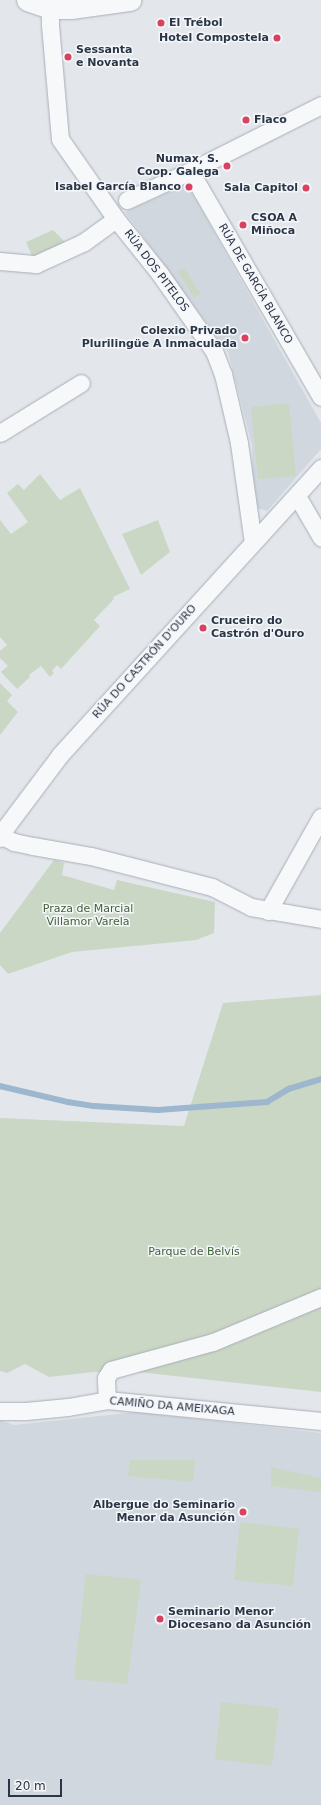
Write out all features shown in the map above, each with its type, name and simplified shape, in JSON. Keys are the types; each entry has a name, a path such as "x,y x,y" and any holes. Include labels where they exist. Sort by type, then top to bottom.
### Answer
{"street":[{"path":"27,0 50,8 71,8 130,0"},
{"name":"RÚA DOS PITELOS","path":"50,8 50,25 60,139 116,219 160,274 214,351 223,374 239,443 253,542"},
{"path":"127,200 190,171 321,105"},
{"name":"RÚA DE GARCÍA BLANCO","path":"190,171 321,397"},
{"path":"0,260 36,264 84,242 116,219"},
{"path":"0,433 81,383"},
{"name":"RÚA DO CASTRÓN D'OURO","path":"0,835 60,755 321,468"},
{"path":"297,496 321,537"},
{"path":"268,911 321,818"},
{"path":"0,835 27,845 91,856 212,887 252,907 321,919"},
{"path":"107,1400 106,1378 111,1370 213,1342 321,1297"},
{"name":"CAMIÑO DA AMEIXAGA","path":"0,1411 4,1412 54,1408 107,1400 321,1421"}],"shaded area":[{"name":"Colexio Privado Plurilingüe A Inmaculada","path":"187,184 321,423 321,449 267,511 253,507 252,445 228,352 125,212"},
{"name":"Seminario Menor Diocesano da Asunción","path":"137,1412 321,1433 321,1805 0,1805 0,1420 14,1425"}],"green space":[{"path":"53,230 67,244 33,258 26,242"},
{"path":"184,268 201,294 194,298 178,272"},
{"path":"289,403 296,476 258,479 251,407"},
{"path":"40,474 60,500 80,488 130,589 113,597 114,599 94,620 100,626 61,669 57,665 52,671 54,673 50,677 41,666 29,675 30,677 17,689 1,672 8,666 0,658 0,651 7,645 0,637 0,520 11,534 28,522 7,493 18,484 24,490"},
{"path":"158,520 170,552 141,575 122,534"},
{"path":"0,683 12,695 7,701 18,712 0,735"},
{"name":"Praza de Marcial Villamor Varela","path":"54,860 64,863 62,875 114,890 117,880 215,902 214,933 196,940 72,952 8,974 0,965 0,933"},
{"name":"Parque de Belvís","path":"321,995 321,1392 129,1371 93,1372 49,1377 25,1364 7,1373 0,1371 0,1118 184,1126 223,1003"},
{"path":"130,1460 195,1460 193,1482 128,1476"},
{"path":"271,1467 321,1478 321,1492 271,1486"},
{"path":"240,1522 299,1529 293,1586 234,1580"},
{"path":"86,1574 141,1580 127,1684 74,1679"},
{"path":"221,1702 279,1708 272,1766 215,1759"}],"waterway":[{"path":"0,1086 68,1102 94,1106 158,1110 267,1102 289,1089 321,1079"}],"place":[{"name":"El Trébol","path":"161,23"},
{"name":"Hotel Compostela","path":"277,38"},
{"name":"Sessanta e Novanta","path":"68,57"},
{"name":"Flaco","path":"246,120"},
{"name":"Numax, S. Coop. Galega","path":"227,166"},
{"name":"Isabel García Blanco","path":"189,187"},
{"name":"Sala Capitol","path":"306,188"},
{"name":"CSOA A Miñoca","path":"243,225"},
{"name":"Colexio Privado Plurilingüe A Inmaculada","path":"245,338"},
{"name":"Cruceiro do Castrón d'Ouro","path":"203,628"},
{"name":"Albergue do Seminario Menor da Asunción","path":"243,1512"},
{"name":"Seminario Menor Diocesano da Asunción","path":"160,1619"}]}
